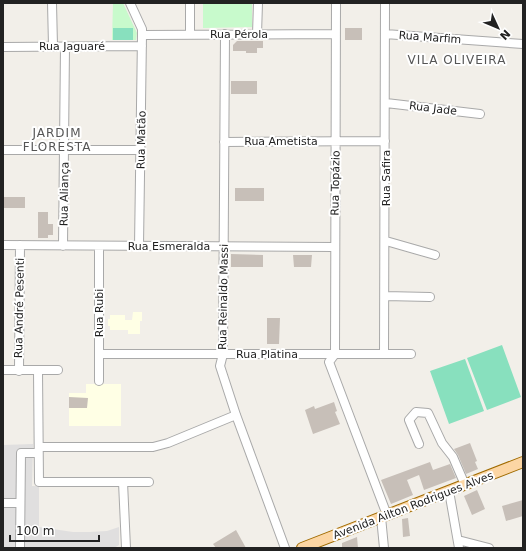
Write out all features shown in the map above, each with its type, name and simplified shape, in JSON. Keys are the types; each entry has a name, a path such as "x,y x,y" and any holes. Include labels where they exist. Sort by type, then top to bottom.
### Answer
{"main road":[{"name":"Avenida Ailton Rodrigues Alves","path":"302,548 523,462"}],"street":[{"path":"52,3 53,46"},
{"name":"Rua Matão","path":"130,3 142,29 139,246"},
{"path":"190,3 190,34"},
{"path":"257,34 258,3"},
{"name":"Rua Topázio","path":"336,3 336,141 330,357 384,516 384,548"},
{"name":"Rua Safira","path":"384,354 386,241 386,3"},
{"name":"Rua Reinaldo Massi","path":"225,34 224,246 222,354 220,366 236,415 285,548"},
{"name":"Rua Pérola","path":"142,35 335,34"},
{"name":"Rua Marfim","path":"385,34 523,44"},
{"name":"Rua Aliança","path":"63,246 65,46"},
{"name":"Rua Jaguaré","path":"3,47 142,46"},
{"name":"Rua Jade","path":"386,103 480,114"},
{"name":"Rua Ametista","path":"224,142 386,141"},
{"path":"3,150 141,150"},
{"path":"386,241 435,255"},
{"name":"Rua Esmeralda","path":"3,245 334,247"},
{"name":"Rua André Pesenti","path":"19,370 20,245"},
{"name":"Rua Rubi","path":"99,246 99,381"},
{"path":"385,296 430,297"},
{"name":"Rua Platina","path":"99,354 222,354 330,357 410,354"},
{"path":"3,370 58,370"},
{"path":"38,371 38,482 149,482"},
{"path":"419,444 409,420 416,412 428,413 442,443 453,457 465,485"},
{"path":"20,548 20,453 38,450 153,447 168,443 236,415"},
{"path":"123,482 126,548"},
{"path":"449,491 459,544 489,548"},
{"path":"3,503 20,503"}],"shaded area":[{"path":"133,312 142,312 140,334 128,334 128,330 110,330 110,326 108,326 108,319 110,319 110,315 125,315 125,320 132,320"},
{"path":"86,384 121,384 121,426 69,426 69,393 86,393"},
{"path":"33,444 32,486 39,486 39,527 73,532 89,532 107,531 119,527 119,545 114,548 3,548 3,445"}],"green space":[{"path":"113,3 123,3 137,33 136,40 112,40"},
{"path":"203,3 252,3 252,27 203,28"},
{"path":"113,28 133,28 133,40 113,40"},
{"path":"502,345 521,397 487,410 467,358"},
{"path":"465,359 484,411 449,424 430,371"}],"building":[{"path":"345,28 362,28 362,40 345,40"},
{"path":"237,41 263,41 263,48 257,48 257,53 233,51 233,45"},
{"path":"231,81 257,81 257,94 231,94"},
{"path":"235,188 264,188 264,201 235,201"},
{"path":"3,197 25,197 25,208 3,208"},
{"path":"38,212 48,212 48,224 53,224 53,235 48,235 48,238 38,238"},
{"path":"231,254 263,255 263,267 231,267"},
{"path":"293,255 312,255 311,267 294,267"},
{"path":"267,318 280,318 279,344 267,344"},
{"path":"69,397 88,398 87,408 69,408"},
{"path":"334,402 337,411 335,412 340,424 313,434 305,410 314,406 315,409"},
{"path":"470,443 477,461 475,462 478,469 466,474 454,449"},
{"path":"430,462 433,470 450,464 456,478 424,490 419,475 407,480 413,495 391,504 381,480"},
{"path":"477,490 485,509 472,515 464,496"},
{"path":"523,500 523,516 506,521 502,506"},
{"path":"408,518 410,536 403,537 402,519"},
{"path":"236,530 246,548 216,548 213,544"},
{"path":"357,537 358,548 342,548 342,543"}],"district":[{"name":"VILA OLIVEIRA","path":"457,60"},
{"name":"JARDIM FLORESTA","path":"57,140"}]}
